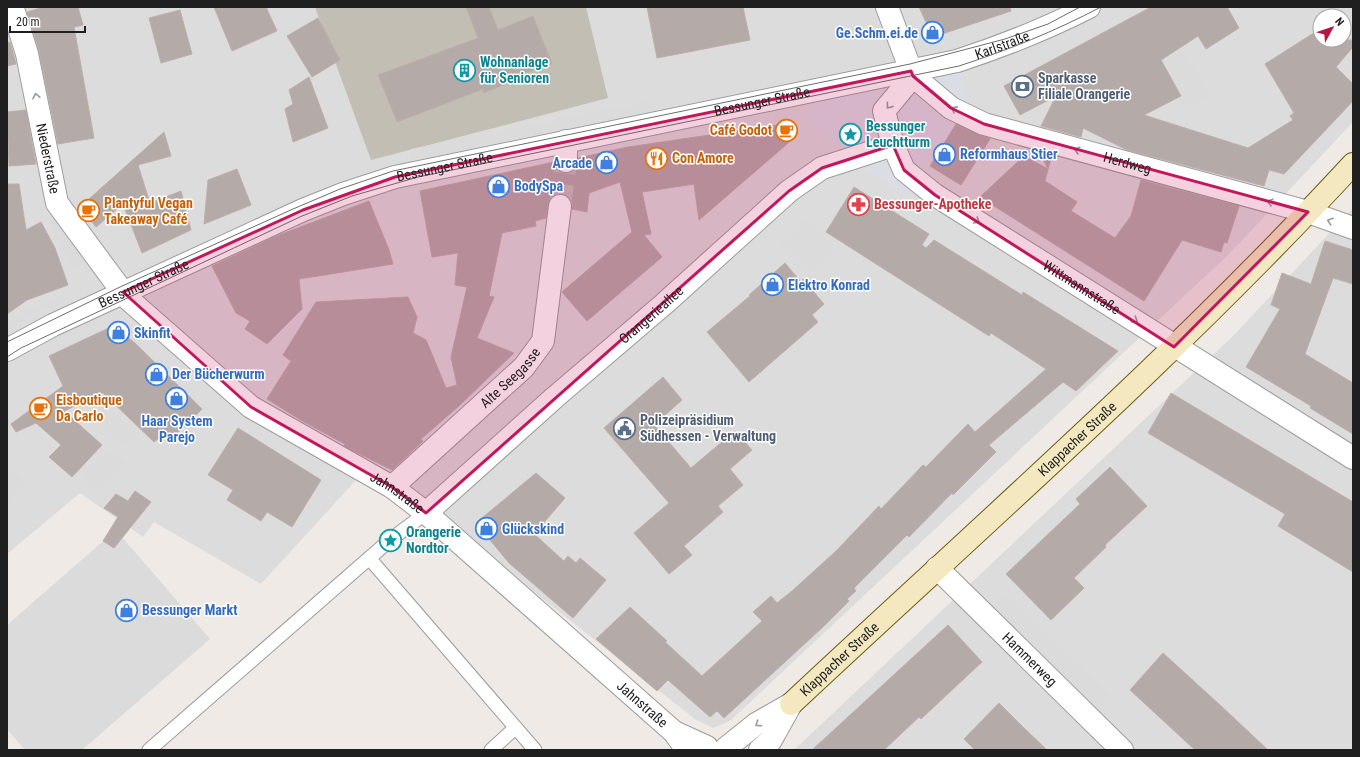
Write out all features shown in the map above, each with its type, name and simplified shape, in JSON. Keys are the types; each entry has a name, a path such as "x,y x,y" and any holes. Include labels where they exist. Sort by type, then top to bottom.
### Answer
{"street":[{"name":"Niederstraße","path":"10,7 14,12 27,54 57,203 123,292"},
{"path":"887,7 912,74"},
{"name":"Karlstraße","path":"912,74 1004,46 1048,28 1089,7"},
{"name":"Wittmannstraße","path":"912,74 884,111 893,145 904,170 935,195 1174,347 1353,458"},
{"name":"Bessunger Straße","path":"7,350 18,343 123,292 303,210 343,194 416,172 566,151 912,74"},
{"name":"Herdweg","path":"912,74 951,108 984,124 1308,212 1353,228"},
{"name":"Orangerieallee","path":"426,513 554,398 664,304 789,191 822,168 893,145"},
{"name":"Klappacher Straße","path":"710,749 791,704 1174,347 1308,212 1353,164"},
{"name":"Alte Seegasse","path":"392,487 524,367 543,341 560,206"},
{"name":"Jahnstraße","path":"123,292 127,298 251,407 392,487 426,513 674,732 710,749"},
{"name":"Hammerweg","path":"937,568 1122,750"},
{"name":"Klappacher Straße","path":"760,750 771,740 791,704"}],"lane":[{"path":"149,750 390,540 426,513"},
{"path":"369,558 535,750"},
{"path":"491,750 515,728"}],"highlighted area":[{"path":"911,71 913,76 951,108 984,124 1308,212 1174,347 935,195 904,170 893,145 822,168 789,191 426,513 392,487 251,407 123,292 303,210 395,177"}],"shaded area":[{"path":"7,7 1353,7 1353,122 1230,253 730,721 713,728 695,719 463,536 368,467 261,584 154,522 143,537 80,493 7,554"},
{"path":"315,7 586,7 608,98 371,160"},
{"path":"1174,33 1209,95 1190,108 1169,68 1112,95"},
{"path":"959,66 969,103 906,196 863,168 811,122 805,99"},
{"path":"650,101 652,111 411,160 411,149"},
{"path":"1353,208 1353,750 794,750 1234,335"},
{"path":"61,218 84,263 71,270 46,220"},
{"path":"807,218 836,248 810,274 780,243"},
{"path":"64,295 66,302 33,314 7,332 7,323 31,308"},
{"path":"97,315 100,322 48,346 45,340"},
{"path":"100,399 139,437 119,444 83,406"},
{"path":"109,449 126,463 96,491 80,477"},
{"path":"12,470 27,484 7,507 7,475"},
{"path":"116,530 210,639 82,750 25,750 7,729 7,625"},
{"path":"1005,594 1110,695 1096,709 992,608"}],"building":[{"path":"44,7 78,7 83,25 74,27 94,138 58,144 39,51 27,12"},
{"path":"214,7 266,7 277,31 232,51"},
{"name":"Wohnanlage für Senioren","path":"466,7 489,7 498,30 533,16 552,64 513,77 514,81 483,93 483,89 397,122 378,75 478,38"},
{"path":"647,7 743,7 750,40 657,58"},
{"path":"919,7 1010,7 1011,11 933,37"},
{"path":"1151,7 1227,7 1239,28 1206,49 1198,36 1161,60 1181,96 1144,115 1248,148 1293,120 1290,116 1294,113 1265,64 1312,34 1312,48 1352,48 1353,40 1353,47 1336,67 1353,84 1353,101 1284,174 1269,170 1264,186 1127,150 1083,128 1081,137 1041,126 1056,96 1020,115 1004,86"},
{"path":"180,10 192,54 161,63 149,18"},
{"path":"318,18 340,60 312,77 287,36"},
{"path":"10,42 16,64 7,66 7,43"},
{"path":"309,77 328,128 293,142 285,109 293,104 289,90"},
{"path":"26,110 36,164 9,166 7,112"},
{"path":"791,123 794,138 699,220 694,184 642,192 651,234 644,235 662,257 587,321 562,292 632,232 620,182 589,193 587,212 572,209 572,202 568,196 561,194 555,195 550,199 548,204 546,218 535,221 536,226 502,233 489,296 494,297 477,338 514,353 460,405 421,439 423,441 392,470 344,446 345,444 304,422 267,399 291,361 283,355 316,302 408,297 417,317 413,333 426,340 446,388 457,385 451,357 467,287 455,285 458,253 432,257 420,191 554,162 559,172 572,172 577,168 578,158 628,147"},
{"path":"956,124 990,139 961,185 930,166"},
{"path":"164,132 171,156 138,165 150,203 181,191 191,230 142,253 123,204 96,227 80,207"},
{"path":"1039,152 1052,155 1048,169"},
{"path":"1024,156 1048,169 1045,181 1077,202 1071,211 1115,238 1131,216 1141,180 1239,206 1227,243 1224,242 1221,252 1182,240 1144,301 980,197"},
{"path":"237,169 251,205 204,224 208,180"},
{"path":"7,184 19,184 26,230 41,222 55,248 68,285 27,300 7,314"},
{"path":"854,187 929,234 922,245 926,248 934,240 1022,295 1023,292 1118,351 1076,391 1063,382 989,445 996,452 953,495 952,493 909,537 907,535 854,588 856,591 847,599 849,601 823,627 724,718 717,711 710,717 668,680 657,691 596,639 630,607 702,676 762,621 753,612 771,596 777,603 792,591 836,551 879,506 881,509 923,465 926,467 968,424 975,432 1046,369 991,333 989,336 826,232"},
{"path":"369,201 389,250 393,264 299,279 302,309 267,344 245,329 250,321 236,313 212,266 274,237"},
{"path":"1325,241 1353,250 1353,284 1333,278 1305,354 1353,383 1353,434 1310,408 1311,406 1246,367 1280,309 1271,305 1282,273 1311,284"},
{"path":"785,263 801,282 803,279 824,304 812,315 818,322 749,382 707,332 750,296 749,295"},
{"path":"113,326 135,343 202,409 169,441 163,435 154,442 103,393 64,411 102,445 72,477 49,457 61,445 36,423 16,432 11,424 63,386 49,356"},
{"path":"663,377 682,400 654,425 691,468 735,431 752,450 730,469 743,485 718,506 723,512 684,546 692,555 669,574 634,533 669,503 604,428"},
{"path":"1171,393 1353,502 1353,572 1278,526 1285,514 1148,433"},
{"path":"238,428 321,480 292,527 267,512 261,521 227,500 233,490 208,475"},
{"path":"1110,467 1147,506 1105,545 1106,547 1074,578 1084,588 1051,620 1006,574 1080,504 1076,499"},
{"path":"536,473 565,498 534,534 564,561 568,556 576,563 580,558 606,580 573,618 509,563 476,523"},
{"path":"135,491 151,502 114,548 103,541 118,517 104,508 116,494 128,501"},
{"path":"948,625 982,662 921,719 919,717 884,750 812,750"},
{"path":"1163,653 1268,750 1195,750 1130,690"},
{"path":"999,703 1047,750 975,750 964,739"}],"tunnel":[{"path":"560,206 566,161"}],"tram line":[{"path":"7,342 120,287 293,209 340,189 393,171 910,64 1005,39 1048,24 1080,7"},
{"path":"7,357 21,348 302,216 352,196 418,177 959,66 1032,40 1101,7"}],"place":[{"name":"Ge.Schm.ei.de","path":"933,33"},
{"name":"Wohnanlage für Senioren","path":"464,70"},
{"name":"Sparkasse Filiale Orangerie","path":"1023,86"},
{"name":"Café Godot","path":"787,130"},
{"name":"Bessunger Leuchtturm","path":"850,134"},
{"name":"Reformhaus Stier","path":"944,154"},
{"name":"Con Amore","path":"657,158"},
{"name":"Arcade","path":"607,163"},
{"name":"BodySpa","path":"498,186"},
{"name":"Bessunger-Apotheke","path":"858,204"},
{"name":"Plantyful Vegan Takeaway Café","path":"89,211"},
{"name":"Elektro Konrad","path":"772,285"},
{"name":"Skinfit","path":"118,333"},
{"name":"Der Bücherwurm","path":"156,374"},
{"name":"Haar System Parejo","path":"177,399"},
{"name":"Eisboutique Da Carlo","path":"41,408"},
{"name":"Polizeipräsidium Südhessen - Verwaltung","path":"625,428"},
{"name":"Glückskind","path":"486,529"},
{"name":"Orangerie Nordtor","path":"390,540"},
{"name":"Bessunger Markt","path":"127,610"}]}
